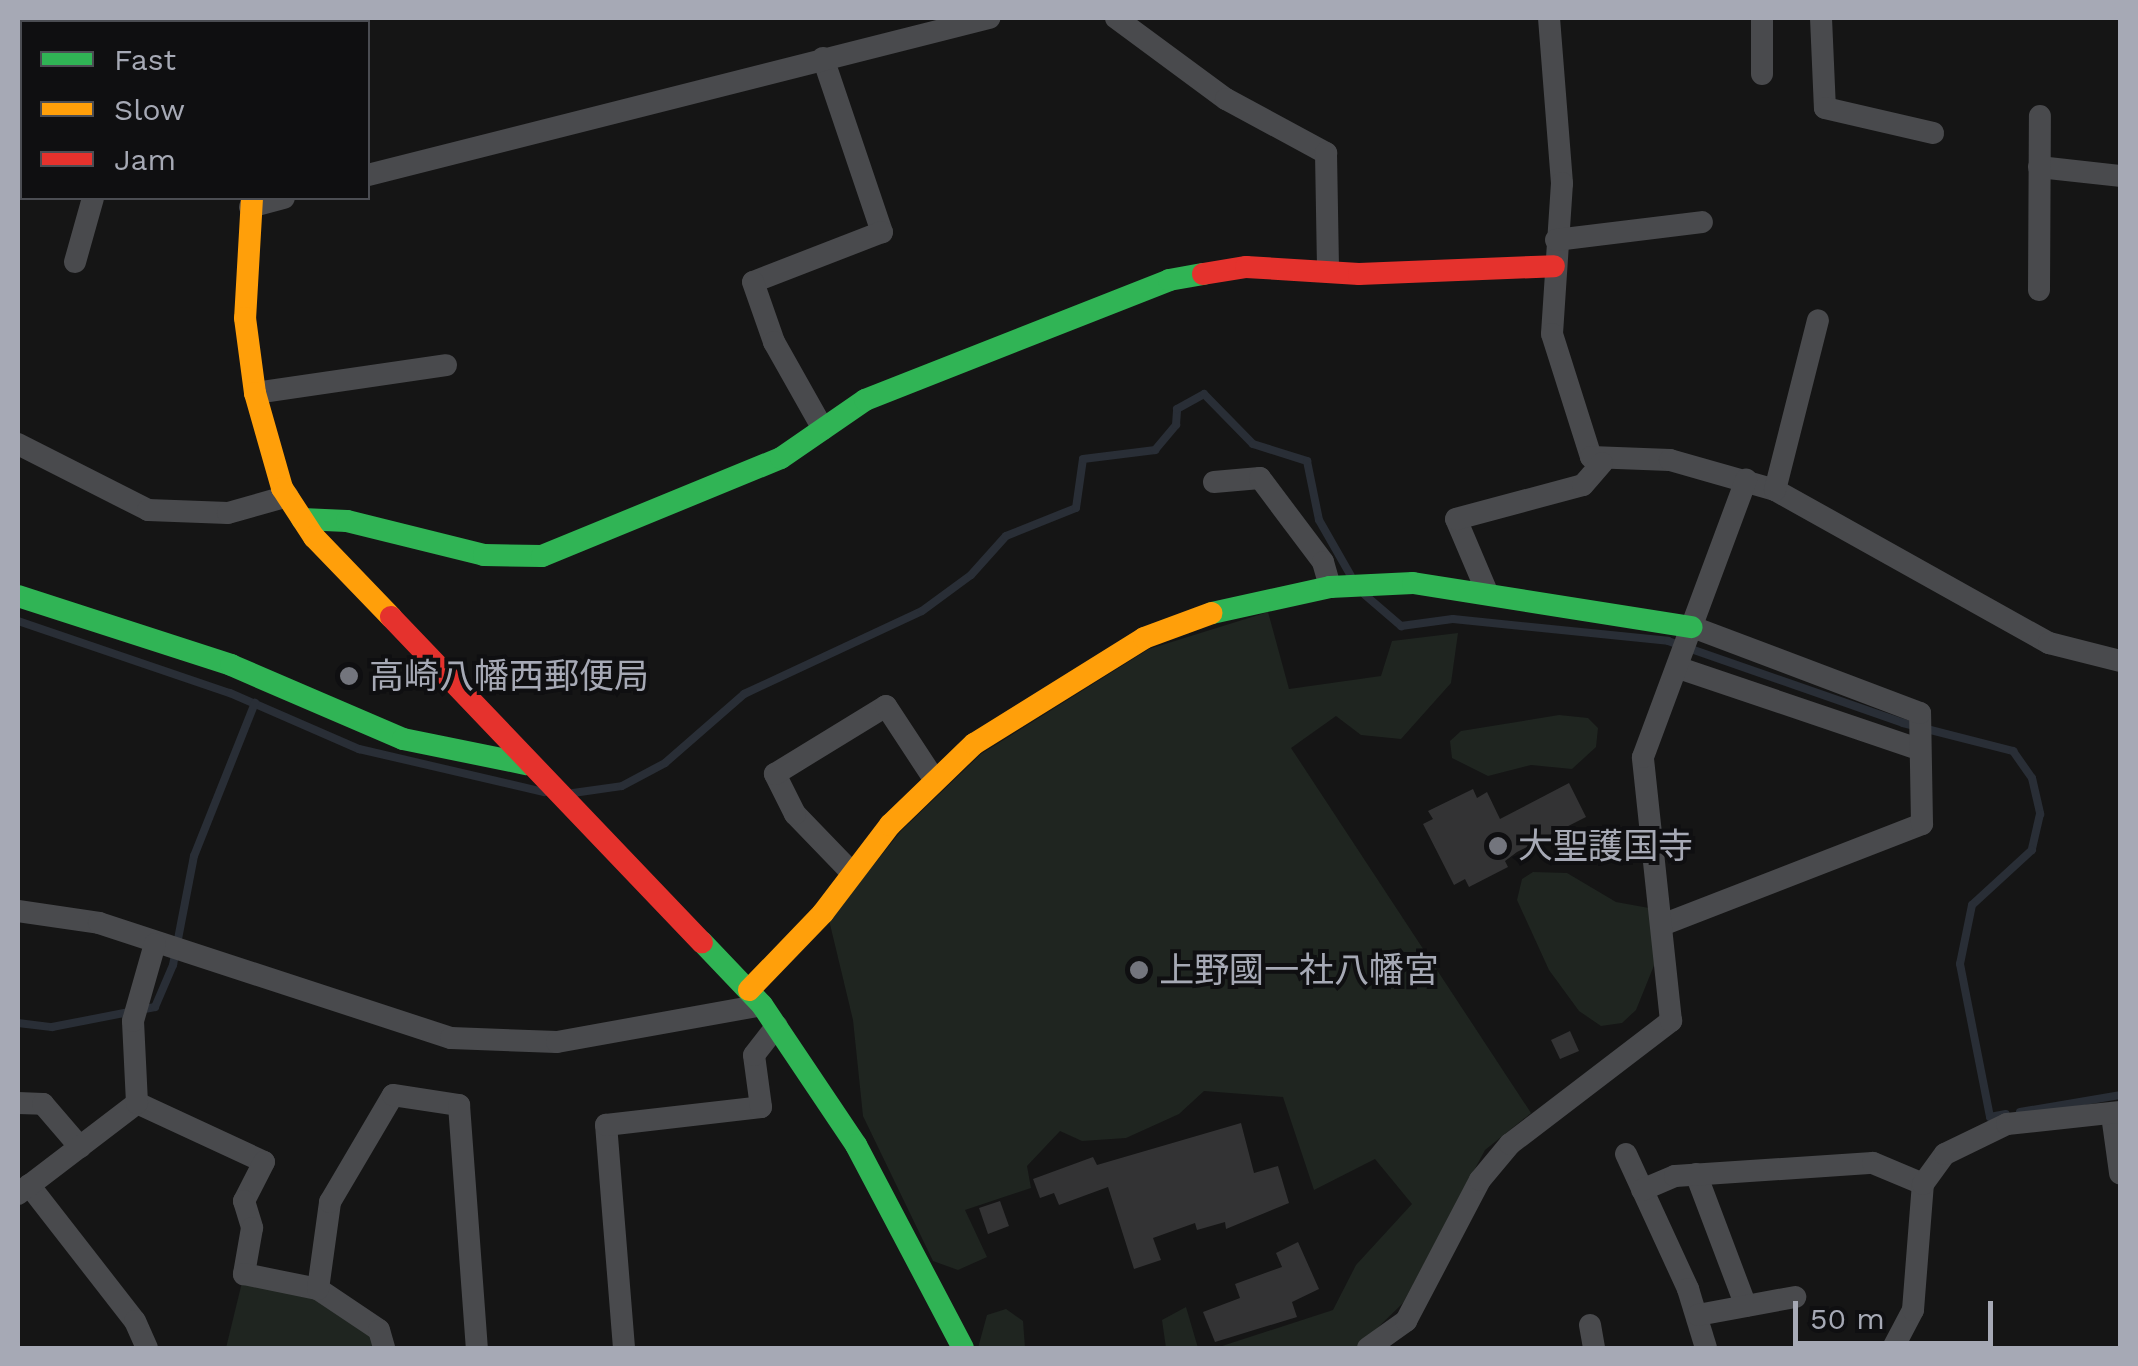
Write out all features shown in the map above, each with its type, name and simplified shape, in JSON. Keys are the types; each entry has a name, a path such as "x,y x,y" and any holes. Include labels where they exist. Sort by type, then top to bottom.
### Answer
{"street":[{"path":"370,174 989,18"},
{"path":"1116,18 1226,99 1326,153 1328,269"},
{"path":"1549,18 1562,183 1554,266 1558,370 1591,457 1602,463 1670,460 1775,490 2049,644 2120,661"},
{"path":"1762,18 1762,74"},
{"path":"1821,18 1825,108 1933,132"},
{"path":"823,58 882,232 753,282 774,342 823,429"},
{"path":"2039,290 2040,116"},
{"path":"2040,167 2120,176"},
{"path":"75,262 92,200"},
{"path":"251,202 245,318 255,393 288,496 302,518 526,764 756,998 856,1145 964,1348"},
{"path":"1556,240 1702,222"},
{"path":"302,518 348,521 484,556 542,556 781,458 866,400 1169,280 1246,267 1554,266"},
{"path":"1775,490 1818,320"},
{"path":"255,393 446,365"},
{"path":"18,444 148,510 228,513 288,496"},
{"path":"1486,592 1456,519 1582,485 1602,463"},
{"path":"1214,482 1260,478 1323,562 1330,586"},
{"path":"1368,1348 1406,1320 1480,1180 1510,1144 1670,1021 1642,757 1746,480"},
{"path":"18,912 71,916 451,1038 516,1045 756,998 852,873 934,780 974,744 1144,638 1202,614 1330,586 1412,583 1692,628 1920,713 1922,824 1662,925"},
{"path":"18,596 231,665 403,740 526,764"},
{"path":"1678,668 1918,749"},
{"path":"852,873 795,814 775,774 886,706 934,780"},
{"path":"137,1103 133,1021 155,944"},
{"path":"624,1348 606,1125 761,1107 754,1055 777,1026"},
{"path":"318,1288 330,1202 393,1095 459,1105 478,1348"},
{"path":"18,1102 44,1104 80,1147"},
{"path":"137,1103 23,1190 135,1321 146,1348"},
{"path":"137,1103 264,1162 244,1200 252,1228 244,1274 318,1288 379,1330 384,1348"},
{"path":"1893,1348 1913,1310 1923,1184 1945,1154 1980,1133 2116,1114 2120,1173"},
{"path":"1626,1154 1698,1315 1706,1348"},
{"path":"1642,1190 1696,1174 1872,1163 1923,1184"},
{"path":"1696,1174 1746,1306"},
{"path":"1698,1315 1795,1296"}],"shaded area":[{"name":"上野國一社八幡宮","path":"1268,612 1289,689 1381,676 1392,641 1458,633 1451,683 1401,739 1361,735 1336,716 1291,748 1531,1113 1485,1150 1403,1303 1357,1348 1216,1348 1333,1310 1356,1265 1412,1204 1375,1159 1314,1190 1283,1097 1204,1091 1179,1114 1126,1138 1082,1141 1060,1131 1027,1166 1031,1188 965,1210 987,1257 958,1270 933,1261 863,1116 853,1020 829,920 901,831 981,754 1149,649"},
{"path":"1559,715 1588,718 1598,728 1596,747 1572,769 1531,765 1488,776 1452,758 1450,741 1461,731"},
{"path":"1533,872 1567,873 1616,902 1649,908 1657,958 1636,1010 1622,1023 1601,1026 1579,1011 1549,970 1517,900 1522,879"},
{"path":"244,1274 318,1289 384,1348 226,1348"},
{"path":"1186,1307 1198,1348 1166,1348 1162,1320"},
{"path":"1006,1309 1023,1321 1025,1348 978,1348 987,1315"}],"building":[{"path":"1569,783 1586,817 1517,852 1505,861 1508,867 1469,887 1465,879 1454,885 1423,824 1433,819 1428,811 1473,789 1477,798 1487,792 1500,819"},
{"path":"1570,1031 1579,1051 1560,1059 1551,1040"},
{"path":"1241,1123 1254,1173 1278,1166 1289,1203 1226,1229 1225,1222 1197,1230 1195,1223 1153,1238 1161,1260 1134,1269 1108,1187 1059,1205 1054,1193 1040,1198 1033,1179 1093,1157 1097,1165"},
{"path":"1000,1201 1009,1226 988,1234 979,1208"},
{"path":"1298,1242 1319,1289 1292,1302 1297,1317 1215,1342 1203,1312 1240,1298 1235,1284 1282,1267 1276,1253"}],"waterway":[{"path":"573,793 622,786 665,763 744,694 922,611 971,575 1006,536 1076,508 1083,459 1155,450 1176,425 1177,409 1204,394 1253,444 1307,461 1319,520 1351,576"},
{"path":"1365,595 1401,626 1453,619 1668,641 1903,723 2013,751 2032,778 2040,814 2032,850 1972,905 1960,964 1990,1117 2006,1114"},
{"path":"18,621 230,693 359,749 544,792"},
{"path":"18,1023 52,1027 155,1007 173,965 194,856 255,703"},
{"path":"2020,1112 2120,1095"}],"traffic: fast":[{"path":"302,519 347,521 484,555 542,556 781,458 865,400 1169,280 1203,274"},
{"path":"1212,613 1330,587 1413,583 1692,627"},
{"path":"18,596 231,665 403,739 526,764"},
{"path":"702,942 762,1005 856,1145 963,1348"}],"traffic: slow":[{"path":"252,200 245,318 255,393 282,488 314,537 391,617"},
{"path":"749,990 823,913 890,825 974,744 1144,638 1212,613"}],"traffic: jam":[{"path":"1203,274 1246,267 1359,274 1554,266"},
{"path":"391,617 702,942"}],"place":[{"name":"高崎八幡西郵便局","path":"349,676"},
{"name":"大聖護国寺","path":"1498,846"},
{"name":"上野國一社八幡宮","path":"1139,970"}]}
